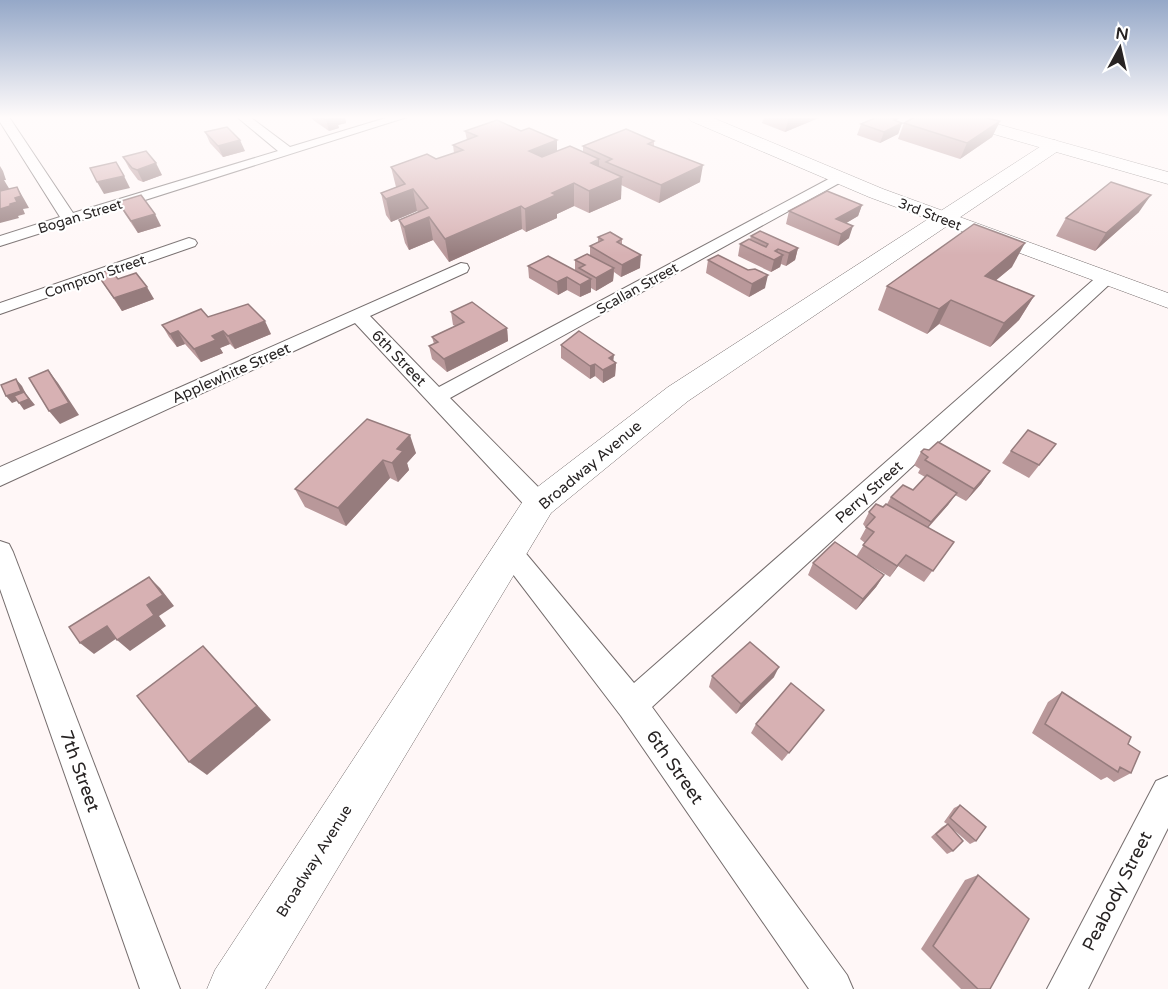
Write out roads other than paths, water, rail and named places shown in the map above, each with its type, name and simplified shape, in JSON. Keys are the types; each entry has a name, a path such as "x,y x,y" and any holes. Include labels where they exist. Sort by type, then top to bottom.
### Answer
{"main road":[{"name":"3rd Street","path":"803,163 946,220 1168,301"},
{"name":"Broadway Avenue","path":"234,989 539,504 678,393 1030,163"},
{"path":"1116,163 1168,178"}],"street":[{"path":"33,163 69,219"},
{"name":"Bogan Street","path":"0,241 248,163"},
{"name":"Scallan Street","path":"436,397 838,178"},
{"name":"Compton Street","path":"0,309 189,243"},
{"name":"Applewhite Street","path":"0,477 461,268"},
{"name":"Perry Street","path":"632,705 1106,278"},
{"name":"6th Street","path":"358,315 539,504"},
{"name":"7th Street","path":"0,552 160,989"},
{"name":"6th Street","path":"509,552 632,705 833,989"},
{"name":"Peabody Street","path":"1067,989 1168,793"}]}
